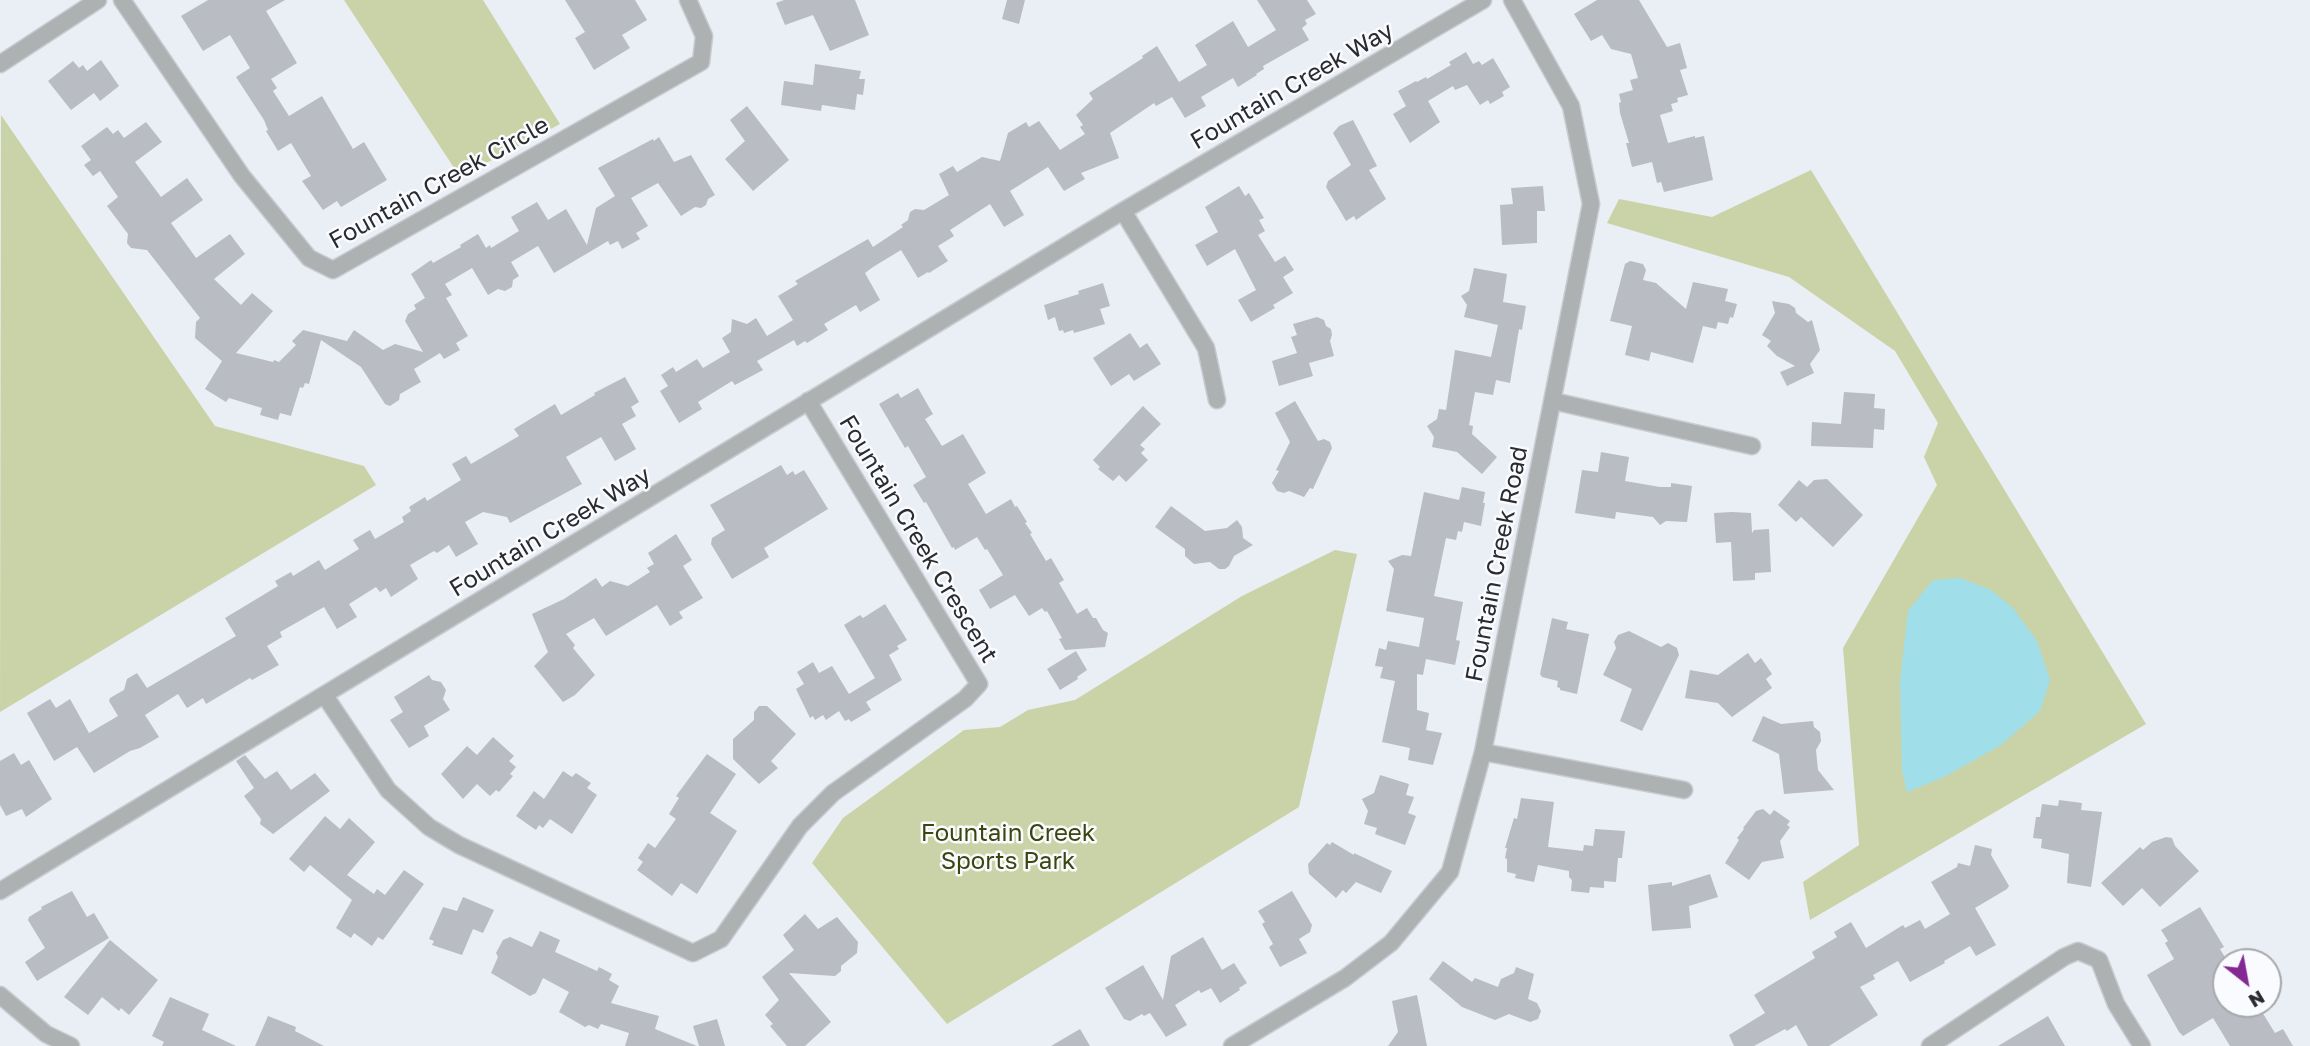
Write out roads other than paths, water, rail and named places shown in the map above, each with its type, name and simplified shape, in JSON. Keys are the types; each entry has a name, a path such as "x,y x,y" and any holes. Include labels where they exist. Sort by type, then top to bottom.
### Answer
{"street":[{"path":"0,64 98,0"},
{"name":"Fountain Creek Circle","path":"122,0 242,176 309,258 333,270 701,62 704,36 688,0"},
{"name":"Fountain Creek Way","path":"0,891 1123,211 1483,0"},
{"name":"Fountain Creek Road","path":"1232,1046 1345,978 1391,943 1450,872 1483,752 1591,204 1571,106 1512,0"},
{"path":"1123,211 1206,348 1216,400"},
{"name":"Fountain Creek Crescent","path":"325,696 388,790 429,827 459,845 693,953 721,939 800,826 833,793 965,699 979,684 808,401"},
{"path":"1553,401 1752,446"},
{"path":"1483,752 1684,790"},
{"path":"1930,1046 2064,957 2078,951 2099,960 2116,1004 2142,1046"},
{"path":"0,995 46,1034 71,1046"}],"water":[{"path":"1960,578 1991,590 2013,608 2037,641 2050,680 2040,711 2001,745 1944,777 1907,792 1902,770 1900,681 1908,611 1933,580"}],"park label":[{"name":"Fountain Creek Sports Park","path":"1008,847"}]}
